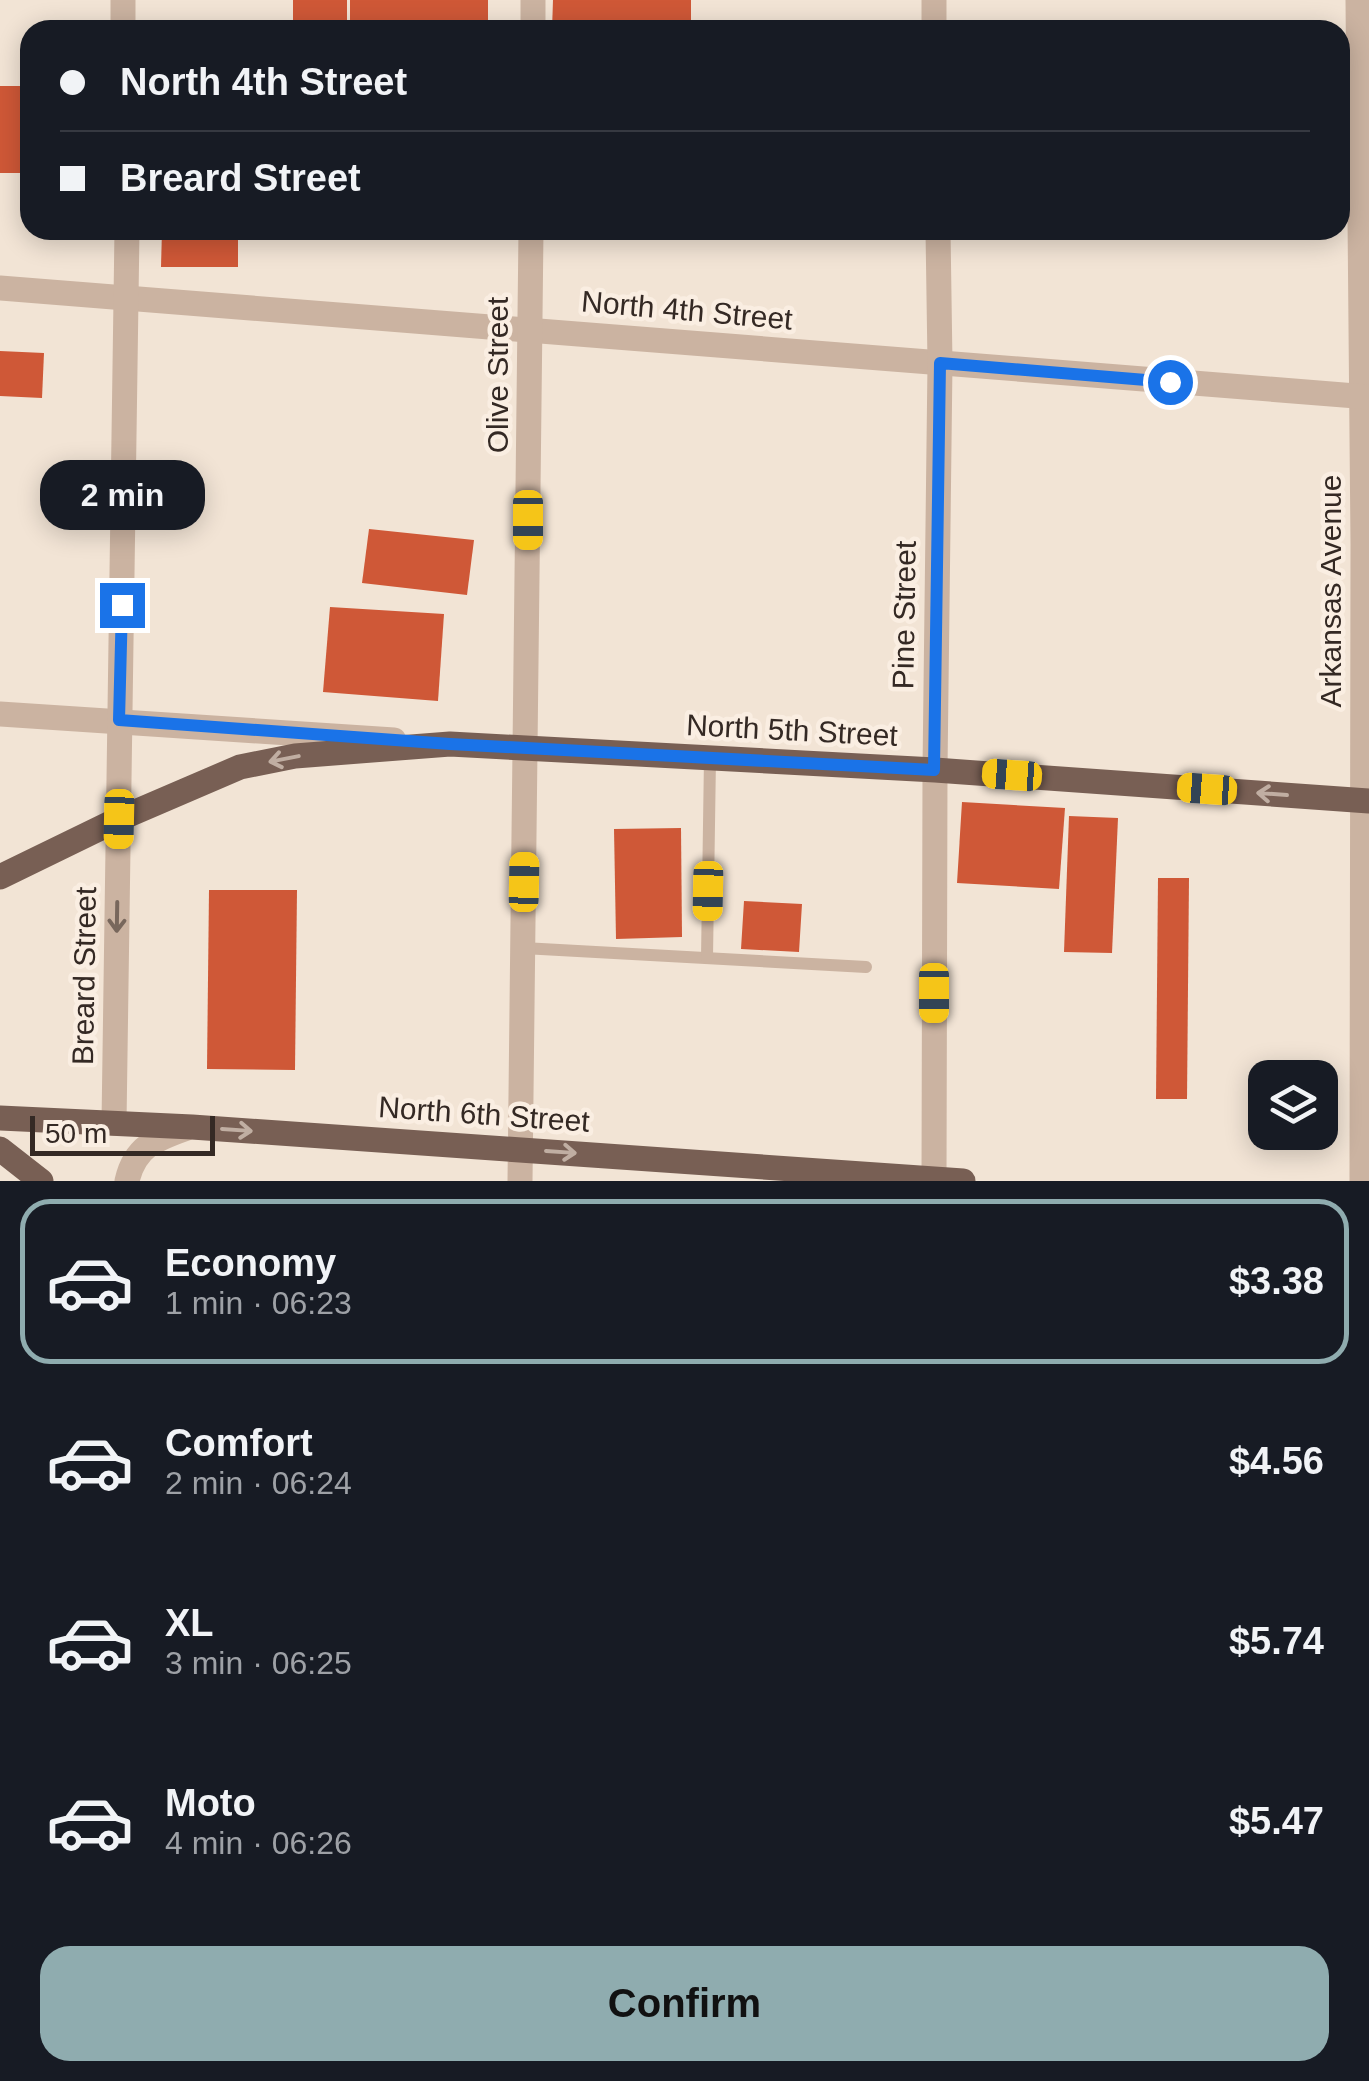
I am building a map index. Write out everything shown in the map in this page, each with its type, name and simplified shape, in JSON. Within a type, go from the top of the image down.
[{"type":"main road","name":"North 5th Street","points":[[0,877],[119,819],[240,768],[295,756],[450,744],[934,770],[1366,801]]},
{"type":"main road","name":"North 6th Street","points":[[0,1118],[192,1127],[964,1181]]},
{"type":"main road","points":[[0,1149],[40,1181]]},
{"type":"street","name":"Arkansas Avenue","points":[[1358,0],[1366,397],[1362,1181]]},
{"type":"street","name":"Breard Street","points":[[114,1123],[127,240]]},
{"type":"street","name":"Olive Street","points":[[520,1181],[531,240]]},
{"type":"street","name":"Pine Street","points":[[934,1180],[938,240]]},
{"type":"street","name":"North 4th Street","points":[[0,288],[1366,397]]},
{"type":"street","name":"North 5th Street","points":[[0,714],[450,744]]},
{"type":"street","points":[[128,1181],[131,1165],[149,1141],[192,1127]]},
{"type":"lane","points":[[707,958],[710,758]]},
{"type":"lane","points":[[523,948],[866,967]]},
{"type":"building","points":[[293,0],[347,0],[347,20],[293,20]]},
{"type":"building","points":[[350,0],[488,0],[488,20],[350,20]]},
{"type":"building","points":[[553,0],[691,0],[691,20],[552,20]]},
{"type":"building","points":[[0,86],[20,86],[20,173],[0,173]]},
{"type":"building","points":[[162,240],[238,240],[238,267],[161,267]]},
{"type":"building","points":[[0,351],[44,353],[42,398],[0,396]]},
{"type":"building","points":[[369,529],[474,540],[467,595],[362,583]]},
{"type":"building","points":[[330,607],[444,614],[438,701],[323,692]]},
{"type":"building","points":[[962,802],[1065,808],[1059,889],[957,883]]},
{"type":"building","points":[[1069,816],[1118,818],[1112,953],[1064,952]]},
{"type":"building","points":[[681,828],[682,937],[616,939],[614,829]]},
{"type":"building","points":[[1158,878],[1189,878],[1187,1099],[1156,1099]]},
{"type":"building","points":[[209,890],[297,890],[295,1070],[207,1069]]},
{"type":"building","points":[[744,901],[802,904],[799,952],[741,949]]},
{"type":"route","points":[[122,605],[119,720],[450,744],[934,770],[940,363],[1170,382]]}]
